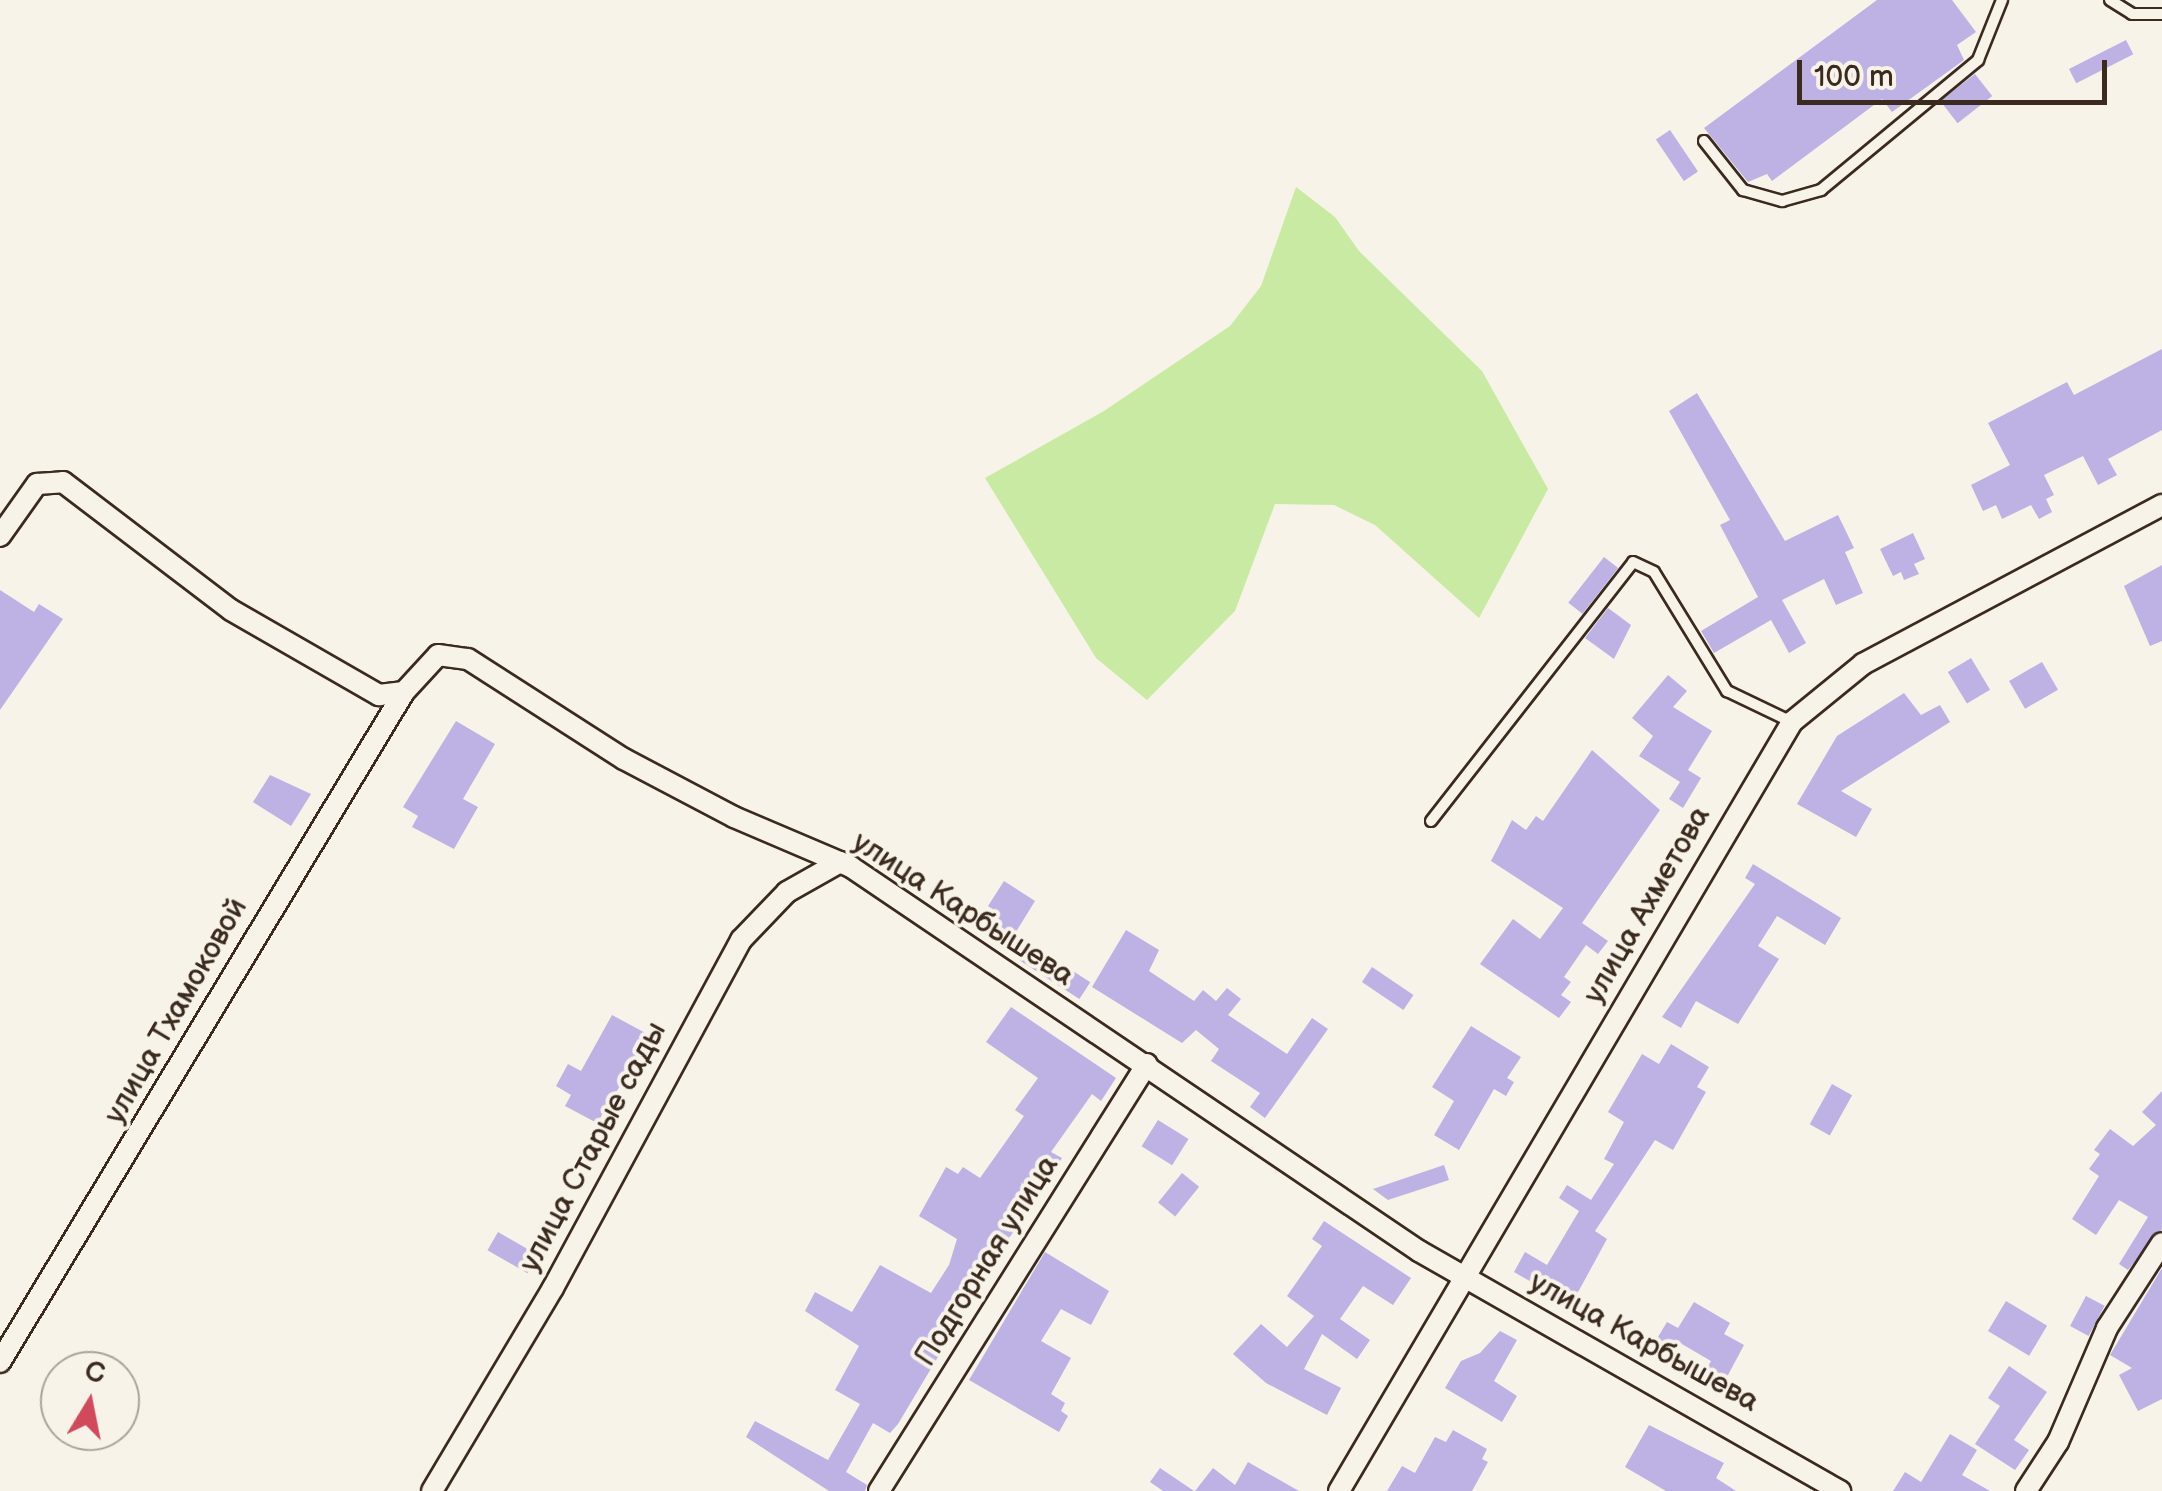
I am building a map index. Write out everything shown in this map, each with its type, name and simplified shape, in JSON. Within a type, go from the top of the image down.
[{"type":"street","points":[[0,536],[37,484],[52,480],[82,492],[231,610],[373,692],[404,692]]},
{"type":"street","name":"улица Ахметова","points":[[1339,1491],[1792,722],[1832,685],[1892,648],[2162,505]]},
{"type":"street","name":"улица Карбышева","points":[[404,692],[431,659],[458,656],[642,769],[840,862],[1464,1278],[1840,1491]]},
{"type":"street","name":"улица Тхамоковой","points":[[0,1362],[404,692]]},
{"type":"street","name":"улица Старые сады","points":[[432,1491],[552,1288],[741,940],[787,892],[840,862]]},
{"type":"street","name":"Подгорная улица","points":[[880,1491],[1147,1064]]},
{"type":"street","points":[[2026,1491],[2058,1442],[2107,1328],[2162,1243]]},
{"type":"lane","points":[[1704,141],[1744,190],[1782,202],[1821,190],[1978,60],[2002,0]]},
{"type":"lane","points":[[2110,0],[2132,14],[2162,14]]},
{"type":"lane","points":[[1431,821],[1633,562],[1654,572],[1727,691],[1792,722]]},
{"type":"green space","points":[[1296,187],[1335,217],[1359,251],[1482,371],[1548,489],[1479,618],[1375,525],[1334,505],[1275,504],[1235,611],[1147,700],[1096,658],[985,478],[1104,411],[1230,326],[1261,286]]},
{"type":"building","points":[[1877,0],[1952,0],[1976,32],[1957,45],[1964,60],[1892,112],[1882,99],[1772,181],[1767,174],[1748,182],[1704,128]]},
{"type":"building","points":[[2126,40],[2133,54],[2076,83],[2069,69]]},
{"type":"building","points":[[1975,74],[1992,96],[1958,123],[1940,101]]},
{"type":"building","points":[[1670,130],[1698,171],[1684,181],[1656,140]]},
{"type":"building","points":[[2162,349],[2162,430],[2108,459],[2117,475],[2098,485],[2083,456],[2044,475],[2054,495],[2046,499],[2052,512],[2039,519],[2031,505],[2002,519],[1996,505],[1983,511],[1971,485],[2010,465],[1988,423],[2067,382],[2074,395]]},
{"type":"building","points":[[1697,393],[1785,541],[1838,515],[1854,548],[1845,552],[1863,593],[1836,605],[1824,579],[1782,600],[1806,643],[1789,653],[1771,620],[1714,653],[1701,631],[1758,597],[1720,525],[1730,520],[1669,411]]},
{"type":"building","points":[[1913,533],[1925,559],[1914,564],[1919,574],[1904,580],[1901,572],[1893,576],[1880,549]]},
{"type":"building","points":[[1604,557],[1618,568],[1582,614],[1568,603]]},
{"type":"building","points":[[2162,565],[2162,641],[2150,646],[2124,586]]},
{"type":"building","points":[[0,590],[34,612],[39,604],[63,619],[0,710]]},
{"type":"building","points":[[1608,608],[1631,625],[1614,659],[1585,638]]},
{"type":"building","points":[[1971,658],[1990,690],[1967,704],[1948,672]]},
{"type":"building","points":[[2042,662],[2058,690],[2025,709],[2009,681]]},
{"type":"building","points":[[1668,675],[1687,691],[1673,707],[1712,731],[1683,778],[1688,770],[1701,778],[1683,808],[1669,799],[1680,782],[1639,756],[1653,736],[1632,718]]},
{"type":"building","points":[[1904,693],[1921,715],[1940,705],[1950,722],[1841,791],[1872,809],[1856,837],[1797,804],[1837,736]]},
{"type":"building","points":[[456,721],[495,744],[463,799],[478,807],[454,849],[412,827],[418,816],[403,807]]},
{"type":"building","points":[[1592,750],[1660,810],[1582,923],[1608,941],[1598,954],[1586,945],[1564,977],[1571,982],[1561,995],[1571,1002],[1559,1018],[1480,964],[1513,919],[1540,939],[1563,908],[1491,861],[1512,820],[1526,830],[1536,816],[1543,821]]},
{"type":"building","points":[[270,775],[311,794],[291,826],[253,802]]},
{"type":"building","points":[[1753,864],[1841,918],[1825,945],[1777,916],[1758,946],[1779,959],[1738,1024],[1696,1001],[1681,1028],[1662,1017],[1755,884],[1745,878]]},
{"type":"building","points":[[1004,881],[1035,901],[1014,935],[992,922],[998,913],[988,906]]},
{"type":"building","points":[[1126,930],[1159,950],[1149,971],[1194,1001],[1203,990],[1216,1001],[1227,988],[1241,999],[1228,1015],[1287,1054],[1312,1018],[1328,1029],[1265,1118],[1250,1107],[1260,1093],[1211,1061],[1219,1049],[1196,1030],[1182,1043],[1092,987]]},
{"type":"building","points":[[1019,936],[1090,982],[1079,999],[1008,953]]},
{"type":"building","points":[[1372,967],[1413,995],[1403,1010],[1362,982]]},
{"type":"building","points":[[1011,1007],[1116,1078],[1101,1101],[1092,1094],[1051,1152],[1062,1158],[1051,1176],[1039,1168],[1015,1201],[1023,1218],[993,1261],[983,1255],[960,1291],[968,1296],[946,1332],[951,1335],[898,1424],[890,1433],[873,1423],[846,1472],[867,1485],[865,1491],[829,1491],[746,1437],[755,1421],[828,1460],[860,1404],[835,1390],[859,1346],[805,1311],[815,1292],[852,1312],[880,1265],[931,1293],[949,1265],[957,1239],[919,1216],[946,1167],[958,1174],[963,1167],[980,1178],[1024,1116],[1015,1110],[1038,1078],[986,1042]]},
{"type":"building","points":[[612,1015],[651,1036],[597,1123],[565,1106],[571,1095],[556,1086],[568,1064],[581,1071]]},
{"type":"building","points":[[1471,1026],[1521,1057],[1507,1078],[1514,1082],[1506,1096],[1494,1089],[1459,1150],[1434,1135],[1454,1101],[1432,1087]]},
{"type":"building","points":[[1671,1044],[1709,1067],[1697,1087],[1706,1092],[1673,1150],[1655,1140],[1595,1231],[1607,1239],[1571,1305],[1514,1272],[1525,1252],[1547,1265],[1579,1211],[1559,1198],[1567,1185],[1591,1200],[1614,1164],[1604,1159],[1624,1122],[1608,1112],[1642,1054],[1659,1064]]},
{"type":"building","points":[[1832,1084],[1852,1095],[1830,1135],[1810,1124]]},
{"type":"building","points":[[2162,1091],[2162,1229],[2128,1270],[2119,1264],[2148,1217],[2119,1200],[2096,1235],[2072,1219],[2099,1176],[2089,1169],[2100,1154],[2094,1150],[2110,1129],[2133,1146],[2156,1125],[2142,1112]]},
{"type":"building","points":[[1158,1120],[1189,1139],[1172,1165],[1142,1146]]},
{"type":"building","points":[[1444,1165],[1449,1180],[1388,1200],[1373,1189]]},
{"type":"building","points":[[1182,1173],[1199,1187],[1175,1216],[1158,1203]]},
{"type":"building","points":[[1324,1221],[1411,1278],[1393,1305],[1363,1286],[1340,1319],[1370,1340],[1357,1359],[1322,1334],[1304,1369],[1341,1388],[1327,1415],[1266,1383],[1233,1354],[1261,1324],[1287,1347],[1314,1316],[1287,1296],[1322,1246],[1312,1239]]},
{"type":"building","points":[[498,1232],[538,1255],[527,1273],[488,1250]]},
{"type":"building","points":[[1045,1252],[1109,1291],[1091,1325],[1061,1309],[1041,1341],[1071,1358],[1051,1394],[1065,1403],[1061,1411],[1068,1416],[1059,1432],[969,1380]]},
{"type":"building","points":[[2162,1268],[2162,1399],[2138,1411],[2119,1375],[2132,1368],[2110,1355]]},
{"type":"building","points":[[2086,1296],[2105,1306],[2089,1336],[2070,1326]]},
{"type":"building","points":[[2006,1301],[2047,1326],[2029,1356],[1988,1331]]},
{"type":"building","points":[[1694,1302],[1730,1323],[1724,1334],[1744,1345],[1720,1390],[1701,1380],[1711,1361],[1675,1340],[1663,1360],[1649,1352],[1667,1322],[1678,1328]]},
{"type":"building","points":[[1500,1331],[1517,1340],[1494,1381],[1517,1396],[1502,1422],[1445,1388],[1461,1361],[1480,1353]]},
{"type":"building","points":[[2009,1366],[2047,1392],[2014,1440],[2029,1450],[2015,1470],[1975,1444],[2000,1406],[1988,1398]]},
{"type":"building","points":[[1649,1425],[1724,1463],[1716,1478],[1736,1491],[1666,1491],[1625,1467]]},
{"type":"building","points":[[1453,1430],[1487,1449],[1482,1459],[1488,1462],[1472,1491],[1387,1491],[1402,1466],[1415,1473],[1435,1437],[1446,1442]]},
{"type":"building","points":[[1950,1434],[1977,1450],[1962,1475],[1990,1491],[1893,1491],[1905,1472],[1921,1482]]},
{"type":"building","points":[[1248,1462],[1299,1491],[1195,1491],[1213,1468],[1235,1485]]},
{"type":"building","points":[[1160,1468],[1194,1491],[1163,1491],[1150,1482]]}]
